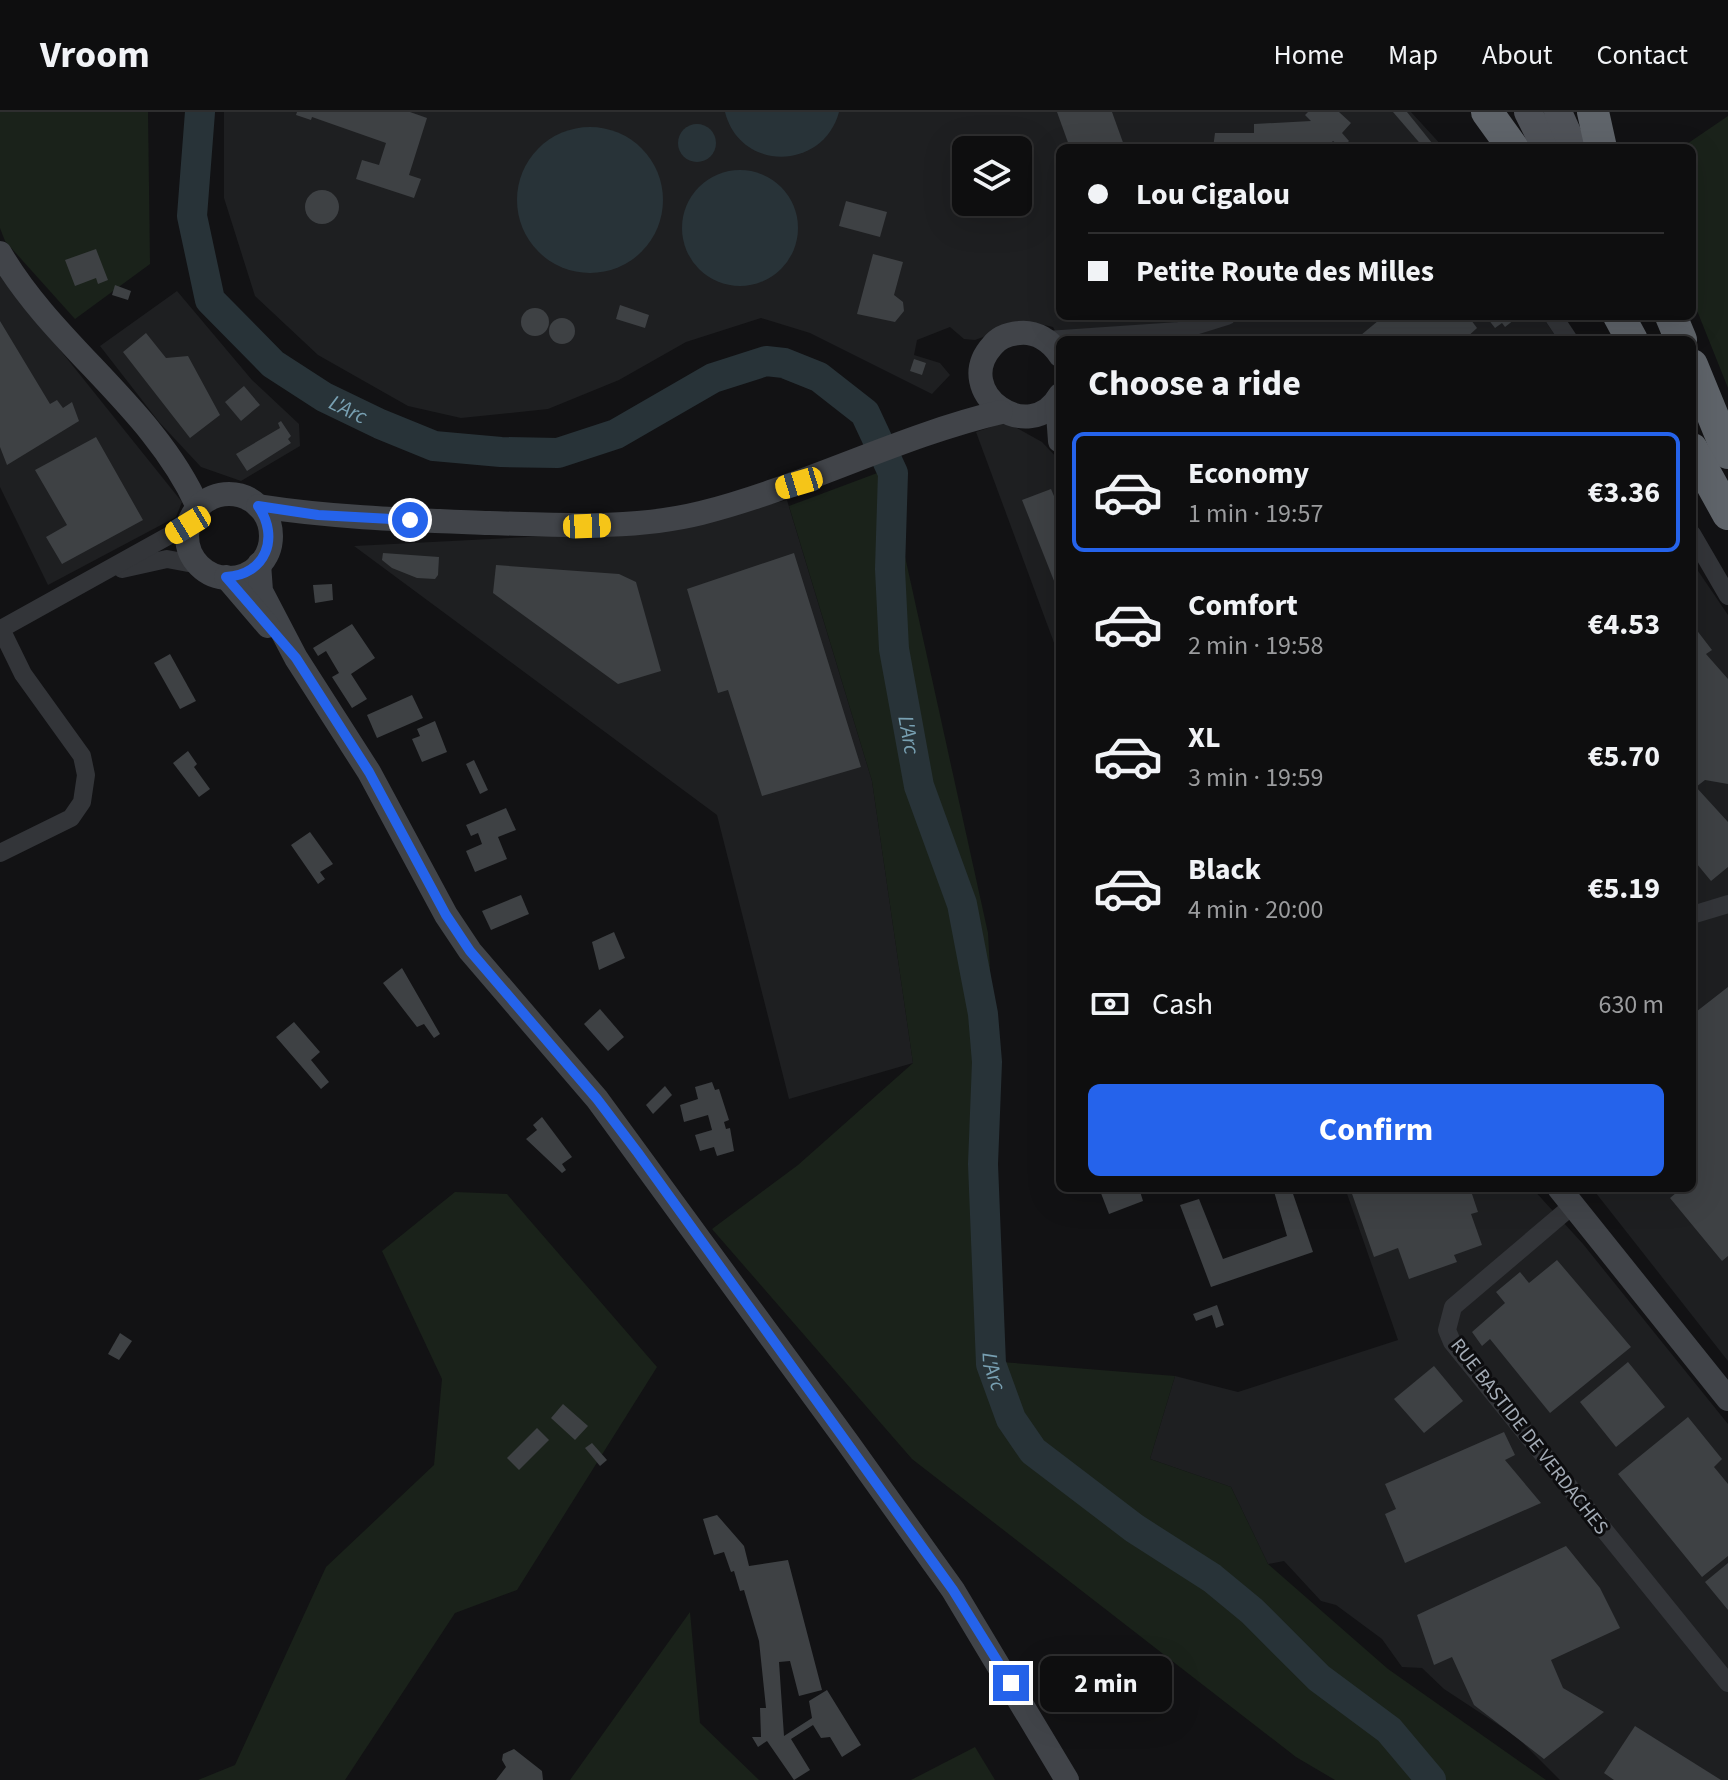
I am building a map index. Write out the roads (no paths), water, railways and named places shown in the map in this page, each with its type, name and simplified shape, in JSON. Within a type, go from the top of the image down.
[{"type":"highway","points":[[1487,112],[1510,144]]},
{"type":"highway","points":[[1593,112],[1600,144]]},
{"type":"highway","points":[[1696,375],[1728,453]]},
{"type":"highway","points":[[1696,456],[1728,514]]},
{"type":"main road","points":[[1528,112],[1544,144]]},
{"type":"main road","points":[[1558,112],[1572,144]]},
{"type":"main road","points":[[0,253],[28,292],[174,461],[223,494],[248,498],[258,506],[270,528],[270,541],[259,564],[244,575],[226,577],[212,574],[199,565],[191,553],[193,516],[174,461]]},
{"type":"main road","points":[[946,426],[971,402],[981,383],[983,359],[996,342],[1021,332],[1053,348]]},
{"type":"main road","points":[[981,383],[985,395],[1001,412]]},
{"type":"main road","points":[[1696,392],[1728,453]]},
{"type":"main road","points":[[1032,416],[1056,398]]},
{"type":"main road","points":[[258,506],[318,515],[629,524],[701,513],[823,473],[946,426],[1001,412],[1032,416],[1056,439]]},
{"type":"main road","points":[[1696,440],[1728,501]]},
{"type":"main road","points":[[193,516],[223,494]]},
{"type":"main road","points":[[270,541],[318,515]]},
{"type":"main road","points":[[259,564],[261,591],[296,658],[369,772],[446,915],[470,951],[597,1099],[848,1443],[953,1590],[1067,1780]]},
{"type":"main road","points":[[226,577],[296,658]]},
{"type":"main road","points":[[1566,1197],[1728,1399]]},
{"type":"street","points":[[1123,336],[1179,331],[1214,320]]},
{"type":"street","points":[[0,853],[71,818],[82,802],[86,775],[82,756],[23,674],[1,629],[100,575],[193,516]]},
{"type":"street","points":[[1696,541],[1728,596]]},
{"type":"street","points":[[100,575],[167,559],[199,565]]},
{"type":"street","points":[[1696,914],[1728,904]]},
{"type":"street","name":"RUE BASTIDE DE VERDACHES","points":[[1566,1197],[1453,1307],[1447,1330],[1452,1342],[1728,1683]]},
{"type":"waterway","name":"L'Arc","points":[[200,112],[192,216],[210,300],[273,364],[324,397],[380,424],[434,446],[558,453],[616,434],[713,378],[766,361],[784,363],[819,377],[865,413],[893,473],[890,569],[894,649],[919,786],[962,904],[983,1014],[987,1062],[983,1164],[991,1364],[1011,1419],[1033,1451],[1134,1528],[1212,1578],[1252,1611],[1319,1678],[1389,1730],[1431,1780]]}]
